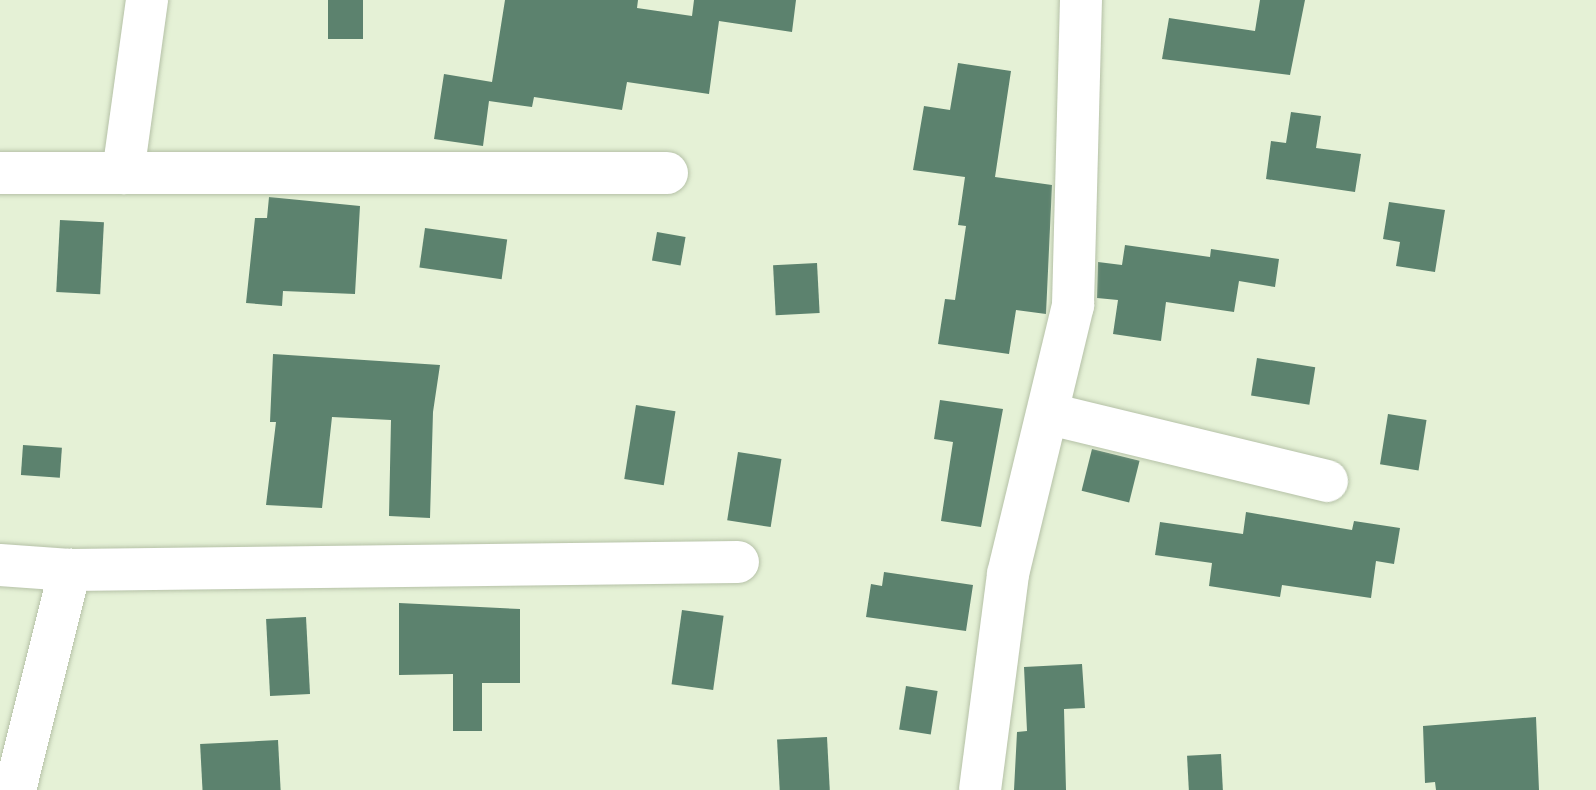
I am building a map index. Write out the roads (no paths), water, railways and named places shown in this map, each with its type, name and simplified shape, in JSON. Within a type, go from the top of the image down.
[{"type":"street","points":[[123,173],[147,0]]},
{"type":"street","points":[[980,790],[1008,574],[1050,414],[1073,305],[1081,0]]},
{"type":"street","points":[[0,173],[667,173]]},
{"type":"street","points":[[1050,414],[1327,481]]},
{"type":"street","points":[[0,565],[70,570],[738,562]]},
{"type":"street","points":[[15,790],[70,570]]}]
